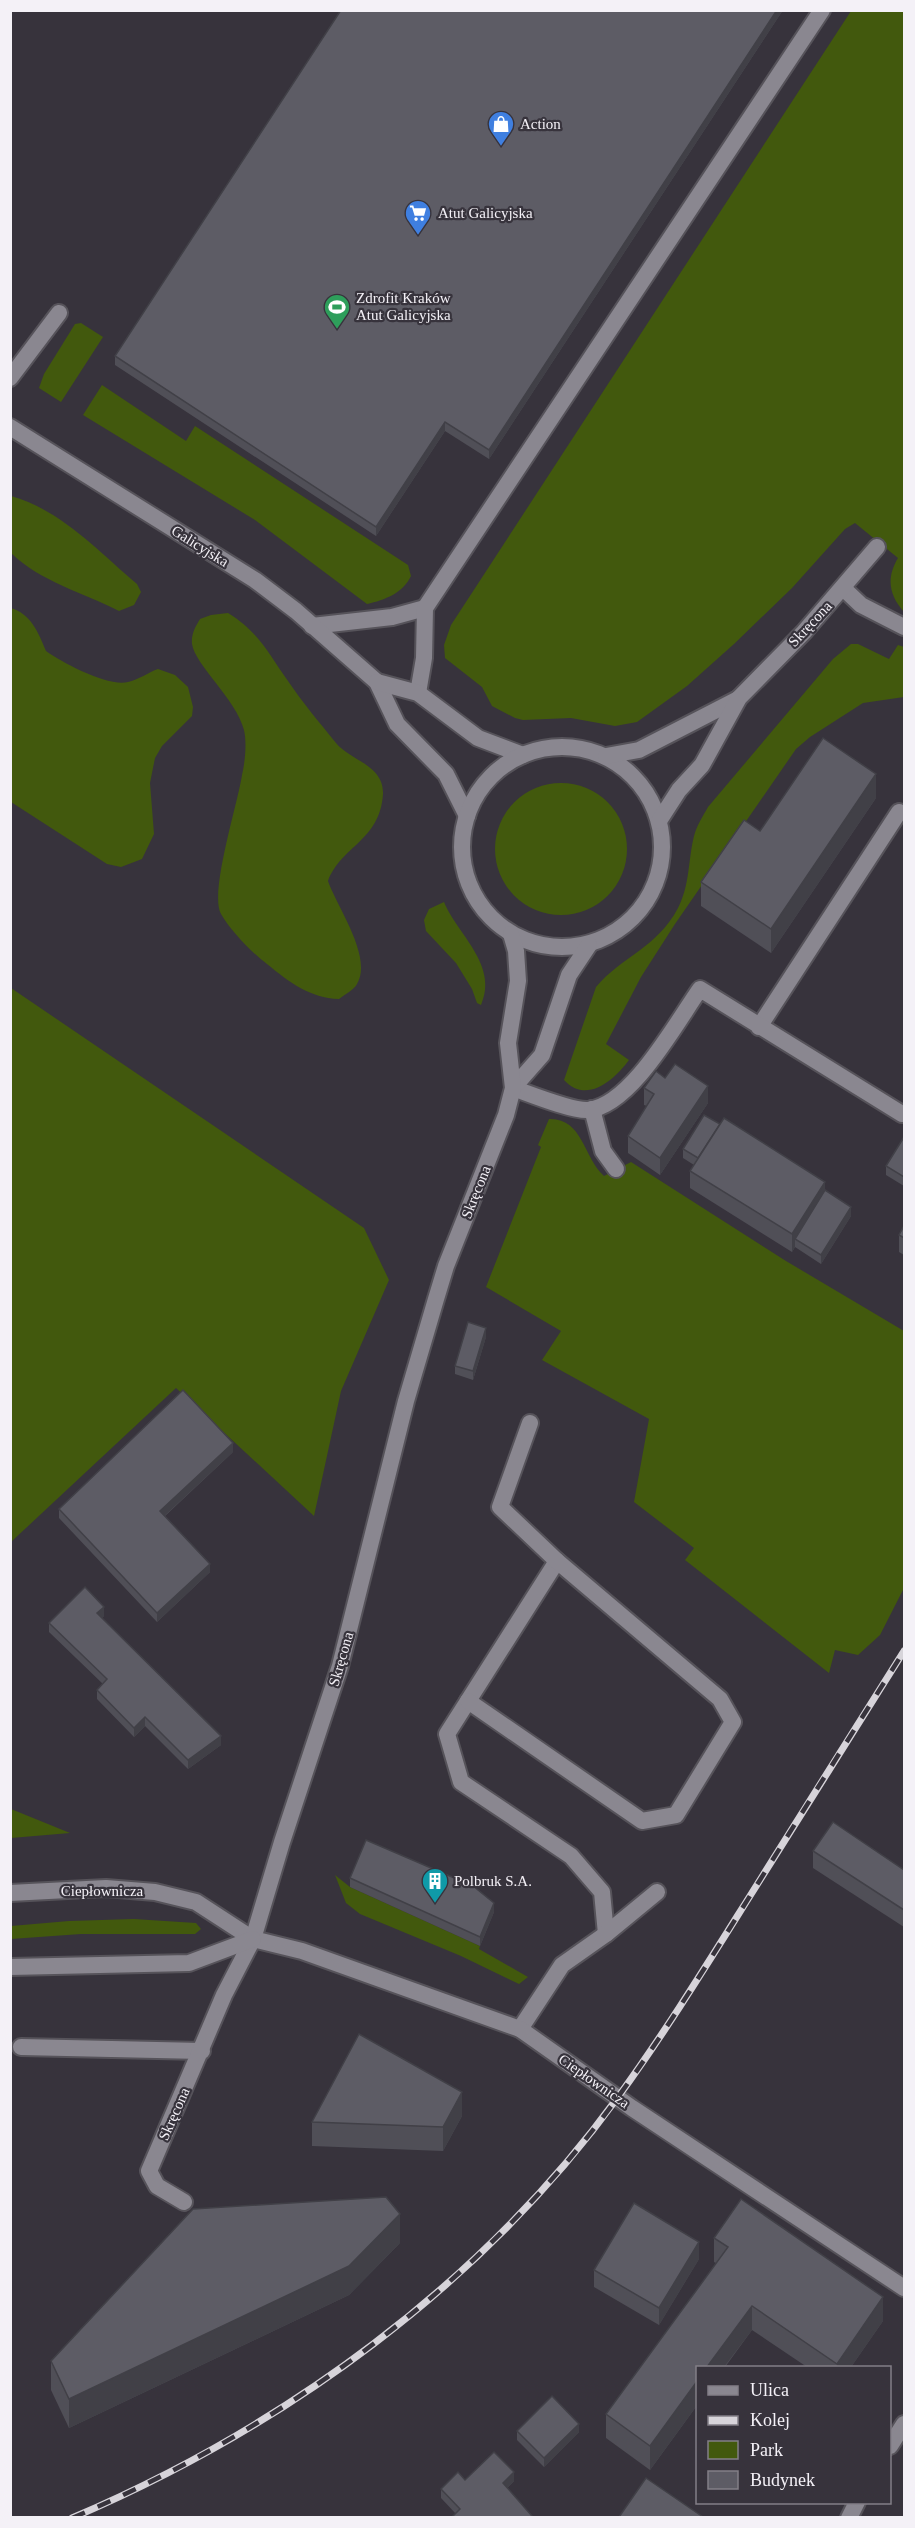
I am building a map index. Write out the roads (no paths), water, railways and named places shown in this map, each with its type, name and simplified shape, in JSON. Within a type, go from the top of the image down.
[{"type":"street","points":[[418,693],[424,658],[425,608],[822,10]]},
{"type":"street","points":[[10,378],[59,313]]},
{"type":"street","name":"Galicyjska","points":[[10,427],[255,580],[312,626],[377,682],[397,724],[446,774],[467,816]]},
{"type":"street","name":"Skręcona","points":[[659,821],[679,790],[702,765],[739,698],[804,632],[877,548]]},
{"type":"street","points":[[843,588],[861,604],[904,627]]},
{"type":"street","points":[[312,626],[393,617],[425,608]]},
{"type":"street","name":"Galicyjska","points":[[377,682],[418,693],[478,738],[523,755]]},
{"type":"street","name":"Skręcona","points":[[606,756],[639,750],[739,698]]},
{"type":"street","points":[[550,747],[579,748],[606,756],[630,772],[648,795],[659,821],[663,847],[659,873],[650,898],[633,918],[613,935],[589,945],[562,948],[536,945],[511,934],[486,911],[468,882],[462,849],[467,816],[480,791],[492,777],[523,755],[550,747]]},
{"type":"street","points":[[759,1027],[899,812]]},
{"type":"street","name":"Skręcona","points":[[184,2202],[157,2186],[149,2170],[224,1995],[253,1939],[282,1842],[340,1666],[406,1401],[446,1266],[506,1115],[513,1088],[508,1043],[518,974],[511,934]]},
{"type":"street","name":"Skręcona","points":[[513,1088],[542,1055],[569,975],[589,945]]},
{"type":"street","points":[[513,1088],[585,1110],[618,1098],[634,1083],[700,989],[902,1114]]},
{"type":"street","points":[[592,1109],[603,1152],[616,1169]]},
{"type":"street","points":[[468,1701],[642,1821],[676,1815],[733,1722],[720,1699],[557,1561],[500,1508],[530,1423]]},
{"type":"street","points":[[557,1561],[447,1734],[461,1782],[571,1856],[602,1892],[606,1934]]},
{"type":"street","name":"Ciepłownicza","points":[[10,1893],[106,1888],[155,1892],[196,1902],[253,1939],[302,1951],[520,2029],[632,2108],[904,2288]]},
{"type":"street","points":[[520,2029],[562,1965],[606,1934],[657,1893]]},
{"type":"street","points":[[10,1967],[189,1963],[253,1939]]},
{"type":"street","points":[[21,2047],[202,2050]]},
{"type":"street","points":[[891,2444],[904,2424]]},
{"type":"railway","points":[[72,2518],[151,2481],[228,2440],[302,2394],[374,2344],[441,2289],[505,2229],[564,2165],[637,2071],[904,1651]]},
{"type":"place","name":"Action","points":[[501,147]]},
{"type":"place","name":"Atut Galicyjska","points":[[418,236]]},
{"type":"place","name":"Zdrofit Kraków Atut Galicyjska","points":[[337,330]]},
{"type":"place","name":"Polbruk S.A.","points":[[435,1904]]}]
